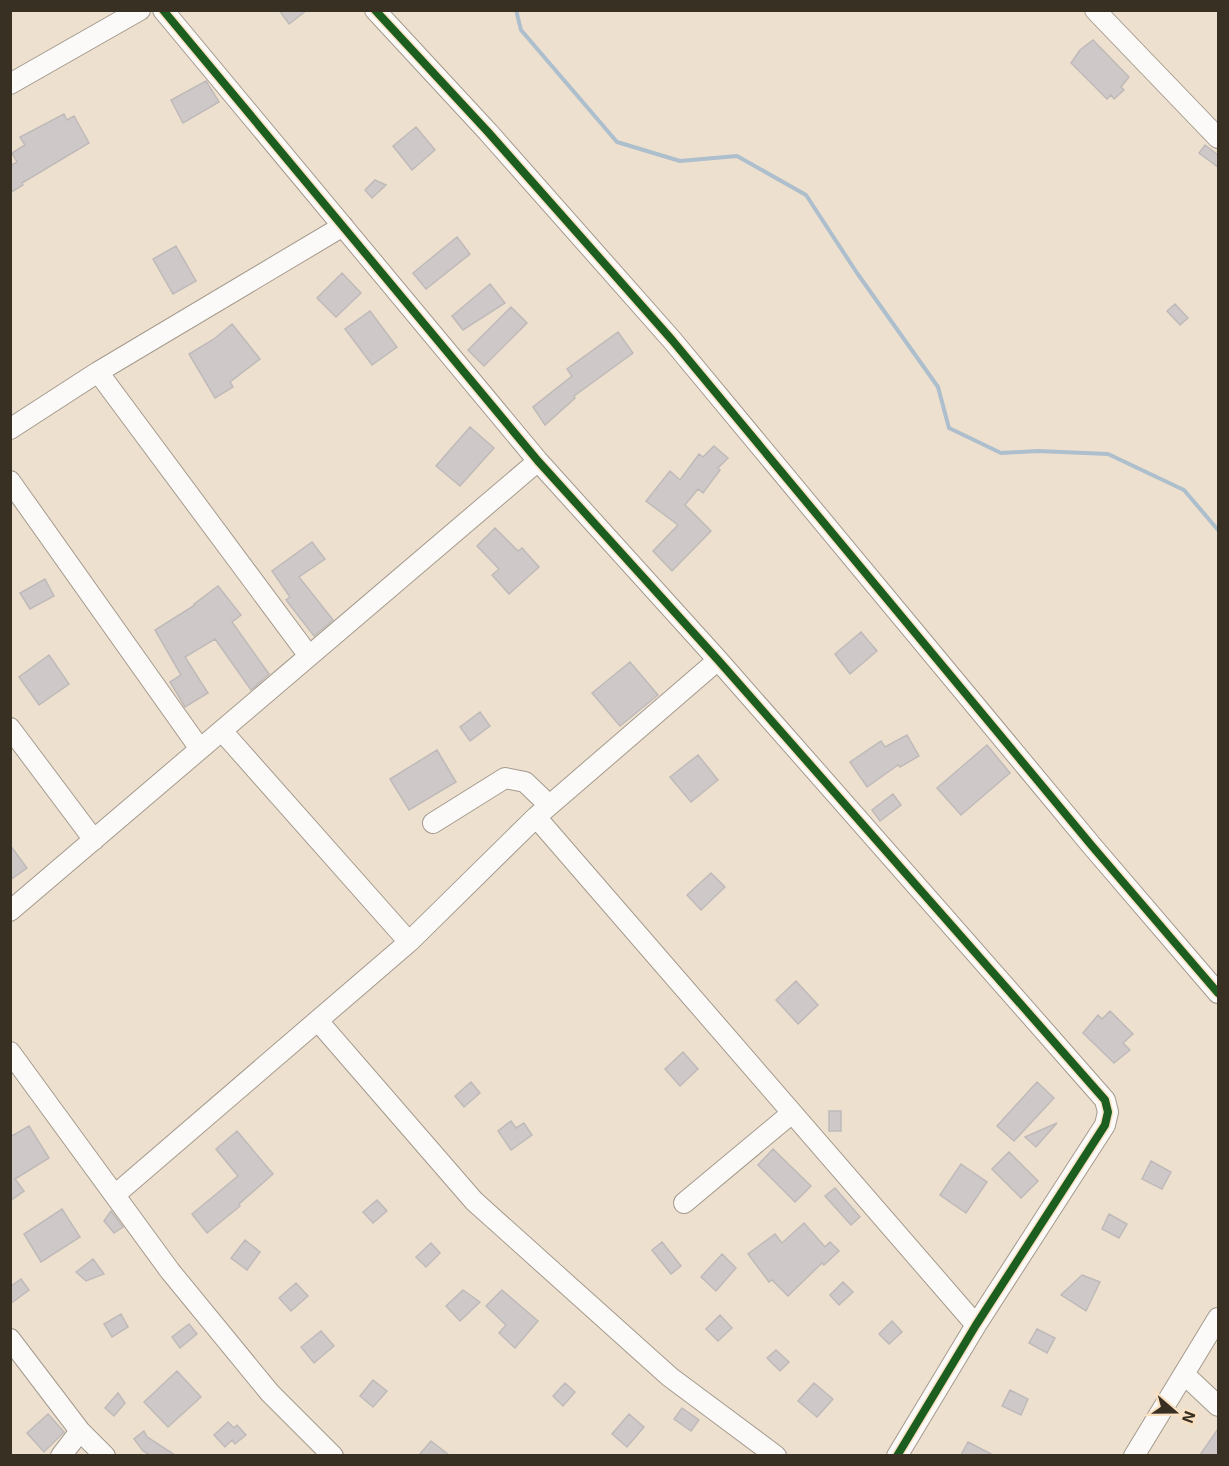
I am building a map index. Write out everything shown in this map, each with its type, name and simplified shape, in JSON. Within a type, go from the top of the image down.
[{"type":"street","points":[[10,84],[140,10]]},
{"type":"street","points":[[163,10],[538,461],[717,660],[1105,1100],[1108,1112],[1105,1125],[976,1325],[897,1455]]},
{"type":"street","points":[[375,10],[488,132],[672,340],[1092,846],[1218,993]]},
{"type":"street","points":[[1095,10],[1218,138]]},
{"type":"street","points":[[10,429],[98,372],[342,226]]},
{"type":"street","points":[[98,372],[309,656]]},
{"type":"street","points":[[10,911],[538,461]]},
{"type":"street","points":[[10,481],[200,749]]},
{"type":"street","points":[[116,1194],[410,942],[542,811],[717,660]]},
{"type":"street","points":[[10,728],[94,840]]},
{"type":"street","points":[[222,731],[410,942]]},
{"type":"street","points":[[433,822],[506,778],[532,786],[542,811],[792,1113],[976,1325]]},
{"type":"street","points":[[318,1021],[474,1201],[670,1377],[776,1455]]},
{"type":"street","points":[[10,1052],[116,1194],[170,1272],[270,1393],[333,1455]]},
{"type":"street","points":[[684,1203],[792,1113]]},
{"type":"street","points":[[1134,1455],[1218,1318]]},
{"type":"street","points":[[10,1339],[80,1431],[105,1455]]},
{"type":"street","points":[[1185,1375],[1218,1406]]},
{"type":"street","points":[[61,1455],[80,1431]]},
{"type":"building","points":[[279,10],[307,10],[289,24]]},
{"type":"building","points":[[1093,40],[1129,77],[1121,87],[1124,90],[1114,99],[1111,95],[1107,99],[1071,63],[1080,50]]},
{"type":"building","points":[[206,81],[219,102],[183,123],[171,100]]},
{"type":"building","points":[[64,114],[67,120],[74,116],[89,143],[22,183],[23,185],[10,193],[10,162],[12,165],[17,162],[12,153],[25,145],[20,137]]},
{"type":"building","points":[[416,127],[435,150],[412,170],[393,146]]},
{"type":"building","points":[[1205,145],[1218,155],[1218,167],[1199,153]]},
{"type":"building","points":[[375,180],[386,185],[372,198],[365,190]]},
{"type":"building","points":[[457,237],[470,254],[426,289],[413,273]]},
{"type":"building","points":[[176,246],[196,281],[173,294],[153,259]]},
{"type":"building","points":[[342,273],[361,293],[336,317],[317,298]]},
{"type":"building","points":[[490,284],[505,303],[463,330],[452,316]]},
{"type":"building","points":[[1175,304],[1188,318],[1180,325],[1167,311]]},
{"type":"building","points":[[511,307],[527,323],[484,366],[468,350]]},
{"type":"building","points":[[370,311],[397,347],[372,365],[345,329]]},
{"type":"building","points":[[232,324],[260,359],[230,382],[233,387],[215,398],[189,354],[214,339]]},
{"type":"building","points":[[618,332],[633,353],[574,396],[575,398],[545,425],[533,407],[572,376],[567,369]]},
{"type":"building","points":[[470,427],[494,448],[460,486],[436,466]]},
{"type":"building","points":[[714,446],[728,458],[718,468],[720,470],[703,493],[698,489],[685,505],[711,531],[672,571],[653,551],[678,525],[646,501],[670,471],[680,480],[699,454],[703,457]]},
{"type":"building","points":[[495,528],[518,551],[522,548],[539,567],[509,594],[492,575],[499,569],[477,546]]},
{"type":"building","points":[[312,542],[325,559],[299,577],[333,620],[314,636],[286,600],[290,597],[272,571]]},
{"type":"building","points":[[45,579],[54,596],[30,609],[20,593]]},
{"type":"building","points":[[218,586],[241,615],[232,622],[269,674],[251,690],[215,639],[185,657],[208,693],[185,707],[170,682],[181,675],[155,630],[195,605]]},
{"type":"building","points":[[861,632],[877,651],[850,674],[835,654]]},
{"type":"building","points":[[49,655],[69,684],[39,705],[19,677]]},
{"type":"building","points":[[630,662],[658,695],[620,726],[592,693]]},
{"type":"building","points":[[480,712],[490,726],[470,741],[460,727]]},
{"type":"building","points":[[907,735],[919,756],[900,767],[898,765],[867,787],[850,762],[881,741],[885,747]]},
{"type":"building","points":[[987,745],[1010,773],[961,815],[937,788]]},
{"type":"building","points":[[437,750],[456,782],[409,810],[390,779]]},
{"type":"building","points":[[698,755],[718,780],[691,802],[670,777]]},
{"type":"building","points":[[893,794],[901,805],[880,821],[872,810]]},
{"type":"building","points":[[10,845],[27,868],[10,880]]},
{"type":"building","points":[[711,873],[725,887],[701,910],[687,895]]},
{"type":"building","points":[[796,981],[818,1005],[798,1024],[776,1000]]},
{"type":"building","points":[[1110,1011],[1133,1034],[1123,1043],[1130,1050],[1114,1063],[1083,1033],[1098,1015],[1102,1019]]},
{"type":"building","points":[[683,1052],[698,1069],[680,1086],[665,1069]]},
{"type":"building","points":[[471,1082],[480,1093],[464,1107],[455,1096]]},
{"type":"building","points":[[1037,1082],[1054,1098],[1014,1141],[997,1126]]},
{"type":"building","points":[[829,1111],[841,1111],[841,1131],[829,1131]]},
{"type":"building","points":[[511,1121],[516,1128],[524,1123],[532,1135],[511,1150],[498,1131]]},
{"type":"building","points":[[1057,1123],[1036,1147],[1025,1137]]},
{"type":"building","points":[[29,1126],[49,1158],[15,1179],[24,1191],[10,1201],[10,1137]]},
{"type":"building","points":[[237,1131],[273,1174],[239,1204],[240,1206],[207,1233],[192,1214],[238,1176],[216,1149]]},
{"type":"building","points":[[773,1149],[811,1186],[795,1202],[758,1165]]},
{"type":"building","points":[[1009,1152],[1038,1181],[1021,1198],[992,1169]]},
{"type":"building","points":[[1151,1161],[1171,1172],[1162,1189],[1142,1179]]},
{"type":"building","points":[[961,1164],[987,1182],[966,1213],[940,1195]]},
{"type":"building","points":[[835,1188],[860,1217],[851,1225],[825,1196]]},
{"type":"building","points":[[377,1200],[387,1211],[373,1223],[363,1212]]},
{"type":"building","points":[[62,1209],[80,1237],[41,1262],[24,1234]]},
{"type":"building","points":[[111,1211],[123,1227],[114,1233],[104,1221]]},
{"type":"building","points":[[1109,1214],[1127,1224],[1119,1238],[1102,1229]]},
{"type":"building","points":[[804,1223],[825,1247],[830,1242],[839,1251],[824,1265],[822,1263],[788,1296],[772,1280],[769,1282],[748,1254],[775,1234],[782,1243]]},
{"type":"building","points":[[245,1240],[260,1252],[247,1270],[231,1258]]},
{"type":"building","points":[[662,1242],[681,1266],[671,1274],[652,1250]]},
{"type":"building","points":[[431,1243],[440,1253],[426,1267],[416,1257]]},
{"type":"building","points":[[722,1254],[736,1268],[716,1291],[701,1277]]},
{"type":"building","points":[[93,1259],[104,1274],[86,1281],[76,1272]]},
{"type":"building","points":[[1082,1275],[1100,1282],[1086,1311],[1061,1295]]},
{"type":"building","points":[[21,1279],[29,1290],[10,1304],[10,1287]]},
{"type":"building","points":[[843,1282],[853,1292],[839,1305],[830,1295]]},
{"type":"building","points":[[296,1283],[308,1296],[291,1311],[279,1298]]},
{"type":"building","points":[[463,1290],[480,1302],[460,1321],[446,1306]]},
{"type":"building","points":[[502,1290],[538,1321],[515,1348],[499,1333],[506,1325],[486,1306]]},
{"type":"building","points":[[121,1314],[128,1327],[112,1337],[104,1324]]},
{"type":"building","points":[[720,1315],[732,1328],[718,1341],[706,1329]]},
{"type":"building","points":[[892,1321],[902,1332],[889,1344],[879,1334]]},
{"type":"building","points":[[189,1324],[197,1334],[180,1348],[172,1337]]},
{"type":"building","points":[[1037,1329],[1055,1338],[1047,1353],[1029,1343]]},
{"type":"building","points":[[321,1331],[334,1346],[314,1363],[301,1347]]},
{"type":"building","points":[[776,1350],[789,1362],[780,1371],[767,1358]]},
{"type":"building","points":[[177,1371],[201,1397],[168,1427],[144,1402]]},
{"type":"building","points":[[373,1380],[387,1391],[373,1407],[360,1396]]},
{"type":"building","points":[[565,1383],[575,1392],[563,1406],[553,1396]]},
{"type":"building","points":[[814,1383],[833,1399],[817,1417],[798,1401]]},
{"type":"building","points":[[1010,1390],[1028,1399],[1021,1415],[1002,1406]]},
{"type":"building","points":[[118,1393],[125,1403],[114,1416],[105,1408]]},
{"type":"building","points":[[682,1408],[699,1420],[691,1431],[674,1419]]},
{"type":"building","points":[[48,1414],[64,1432],[44,1452],[27,1433]]},
{"type":"building","points":[[629,1414],[644,1427],[627,1447],[612,1434]]},
{"type":"building","points":[[228,1422],[234,1428],[237,1425],[246,1435],[235,1444],[232,1440],[225,1447],[214,1435]]},
{"type":"building","points":[[1218,1429],[1218,1455],[1200,1455]]},
{"type":"building","points":[[144,1431],[147,1437],[175,1455],[150,1455],[143,1451],[134,1439]]},
{"type":"building","points":[[431,1441],[449,1455],[419,1455]]},
{"type":"building","points":[[968,1442],[993,1455],[961,1455]]},
{"type":"waterway","points":[[516,10],[521,30],[617,142],[680,161],[737,156],[806,195],[857,273],[938,387],[949,428],[1001,453],[1038,451],[1108,454],[1184,490],[1218,530]]},
{"type":"cycle path","points":[[163,10],[538,461],[718,660],[1105,1100],[1108,1112],[1105,1125],[976,1325],[897,1456]]},
{"type":"cycle path","points":[[375,10],[488,132],[672,340],[1092,846],[1218,993]]}]
